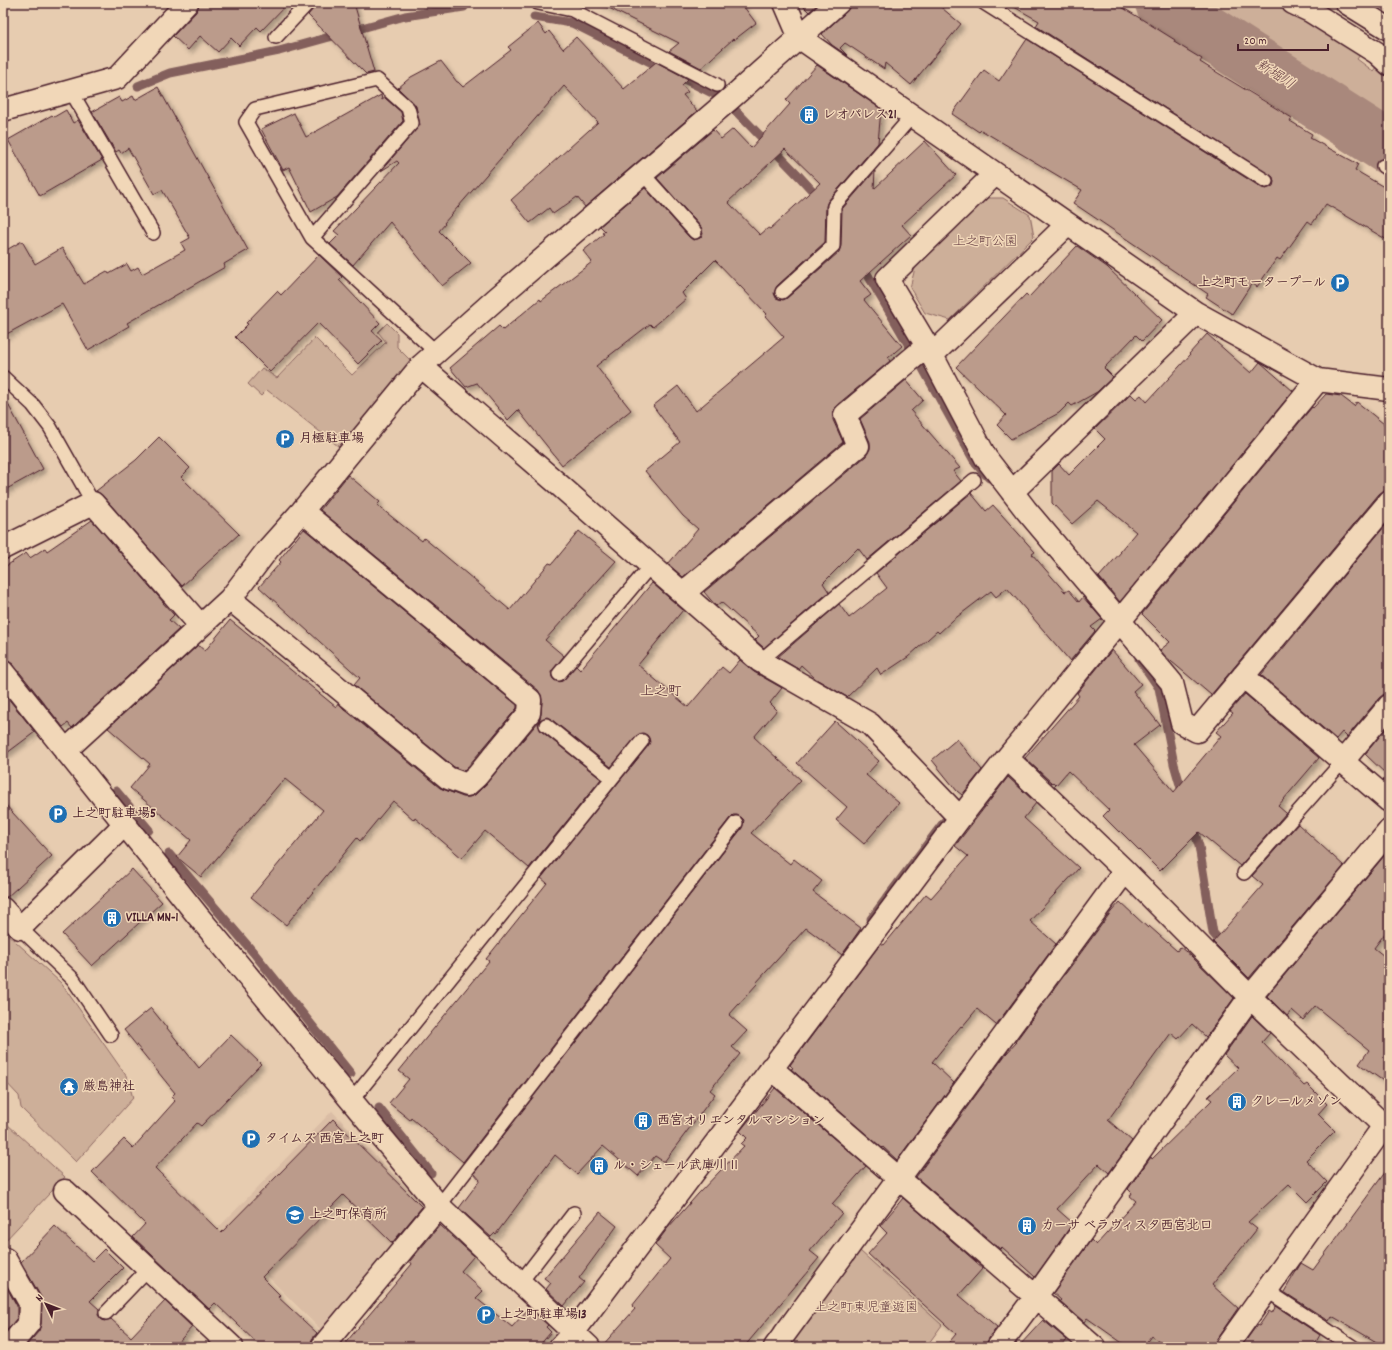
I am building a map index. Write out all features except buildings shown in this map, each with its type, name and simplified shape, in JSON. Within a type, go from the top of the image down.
[{"type":"street","points":[[3,110],[118,78],[187,3]]},
{"type":"street","points":[[785,3],[800,38],[1196,314],[1318,380],[1389,390]]},
{"type":"street","points":[[65,751],[200,625],[230,599],[268,549],[302,511],[429,359],[496,299],[800,38],[838,3]]},
{"type":"street","points":[[1293,3],[1310,11],[1383,58],[1389,31],[1347,3]]},
{"type":"street","points":[[995,174],[887,279],[929,350],[986,458],[1012,492],[1172,683],[1182,723],[1197,731],[1389,502]]},
{"type":"street","points":[[683,593],[858,446],[845,415],[929,350],[1068,224]]},
{"type":"street","points":[[1012,492],[1196,314]]},
{"type":"street","points":[[429,359],[651,565],[760,661],[870,724],[956,813]]},
{"type":"street","points":[[567,1340],[771,1068],[956,813],[1007,758],[1318,380]]},
{"type":"street","points":[[3,548],[93,503],[200,625]]},
{"type":"street","points":[[230,599],[448,778],[467,785],[477,776],[525,718],[529,713],[530,700],[302,511]]},
{"type":"street","points":[[3,672],[198,916],[439,1206],[520,1283],[567,1340],[589,1347]]},
{"type":"street","points":[[1243,676],[1389,801]]},
{"type":"street","points":[[1343,761],[1389,706]]},
{"type":"street","points":[[1007,758],[1125,871],[1250,997],[1386,1128],[1266,1290],[1226,1347]]},
{"type":"street","points":[[3,909],[20,928],[124,825]]},
{"type":"street","points":[[998,1347],[1250,997],[1389,831]]},
{"type":"street","points":[[775,1347],[1125,871]]},
{"type":"street","points":[[771,1068],[1094,1347]]},
{"type":"street","points":[[65,1191],[232,1347]]},
{"type":"street","points":[[322,1347],[439,1206]]},
{"type":"street","points":[[5,1258],[30,1303],[29,1323],[9,1347]]},
{"type":"lane","points":[[276,38],[308,3]]},
{"type":"lane","points":[[538,3],[572,10],[717,85]]},
{"type":"lane","points":[[984,3],[1266,181]]},
{"type":"lane","points":[[312,238],[412,123],[408,108],[377,80],[255,109],[246,122],[312,238],[429,359]]},
{"type":"lane","points":[[71,91],[153,233]]},
{"type":"lane","points":[[782,292],[833,246],[834,206],[912,116]]},
{"type":"lane","points":[[643,174],[695,232]]},
{"type":"lane","points":[[3,377],[33,405],[50,427],[93,503]]},
{"type":"lane","points":[[760,661],[974,480]]},
{"type":"lane","points":[[560,674],[651,565]]},
{"type":"lane","points":[[546,725],[612,778]]},
{"type":"lane","points":[[352,1100],[642,741]]},
{"type":"lane","points":[[1244,873],[1343,761]]},
{"type":"lane","points":[[439,1206],[736,823]]},
{"type":"lane","points":[[20,928],[73,979],[111,1034]]},
{"type":"lane","points":[[520,1283],[574,1213]]},
{"type":"lane","points":[[106,1313],[148,1269]]},
{"type":"lane","points":[[1266,1290],[1353,1347]]},
{"type":"shaded area","points":[[332,1111],[425,1206],[321,1330],[219,1227]]},
{"type":"green space","points":[[1184,3],[1276,3],[1310,18],[1363,51],[1357,59],[1373,71],[1380,62],[1389,71],[1389,128],[1326,87]]},
{"type":"green space","name":"上之町公園","points":[[986,198],[1003,198],[1030,215],[1034,237],[950,320],[925,313],[910,288],[915,268]]},
{"type":"green space","points":[[387,323],[397,333],[397,347],[414,364],[343,450],[267,390],[261,396],[248,384],[262,368],[277,378],[315,338],[352,375],[386,342],[378,332]]},
{"type":"green space","name":"厳島神社","points":[[3,930],[61,983],[127,1077],[133,1098],[76,1162],[21,1108],[19,1096],[3,1079]]},
{"type":"green space","points":[[3,1124],[7,1124],[65,1177],[3,1243]]},
{"type":"green space","name":"上之町東児童遊園","points":[[860,1251],[942,1325],[926,1347],[789,1347]]},
{"type":"waterway","name":"新堀川","points":[[1162,3],[1389,148]]},
{"type":"waterway","points":[[138,86],[170,73],[279,51],[405,16],[464,7]]},
{"type":"waterway","points":[[534,17],[572,23],[664,69]]},
{"type":"waterway","points":[[676,75],[718,96],[726,90]]},
{"type":"waterway","points":[[734,109],[820,199]]},
{"type":"waterway","points":[[862,265],[910,347]]},
{"type":"waterway","points":[[921,365],[976,464],[989,478]]},
{"type":"waterway","points":[[1139,659],[1159,688],[1174,764],[1183,795]]},
{"type":"waterway","points":[[116,791],[149,830]]},
{"type":"waterway","points":[[871,919],[944,822]]},
{"type":"waterway","points":[[1192,824],[1199,846],[1213,933],[1225,947]]},
{"type":"waterway","points":[[169,854],[253,952],[351,1074]]},
{"type":"waterway","points":[[379,1108],[431,1173]]},
{"type":"place","name":"レオパレス21","points":[[809,115]]},
{"type":"place","name":"上之町モータープール","points":[[1340,283]]},
{"type":"place","name":"月極駐車場","points":[[285,439]]},
{"type":"place","name":"上之町駐車場5","points":[[58,814]]},
{"type":"place","name":"VILLA MN-1","points":[[112,918]]},
{"type":"place","name":"厳島神社","points":[[69,1087]]},
{"type":"place","name":"クレールメゾン","points":[[1237,1102]]},
{"type":"place","name":"西宮オリエンタルマンション","points":[[643,1121]]},
{"type":"place","name":"タイムズ 西宮上之町","points":[[251,1139]]},
{"type":"place","name":"ル・シェール武庫川Ⅱ","points":[[599,1166]]},
{"type":"place","name":"上之町保育所","points":[[295,1215]]},
{"type":"place","name":"カーサ ベラヴィスタ西宮北口","points":[[1027,1226]]},
{"type":"place","name":"上之町駐車場13","points":[[486,1315]]},
{"type":"district","name":"上之町","points":[[661,692]]}]
